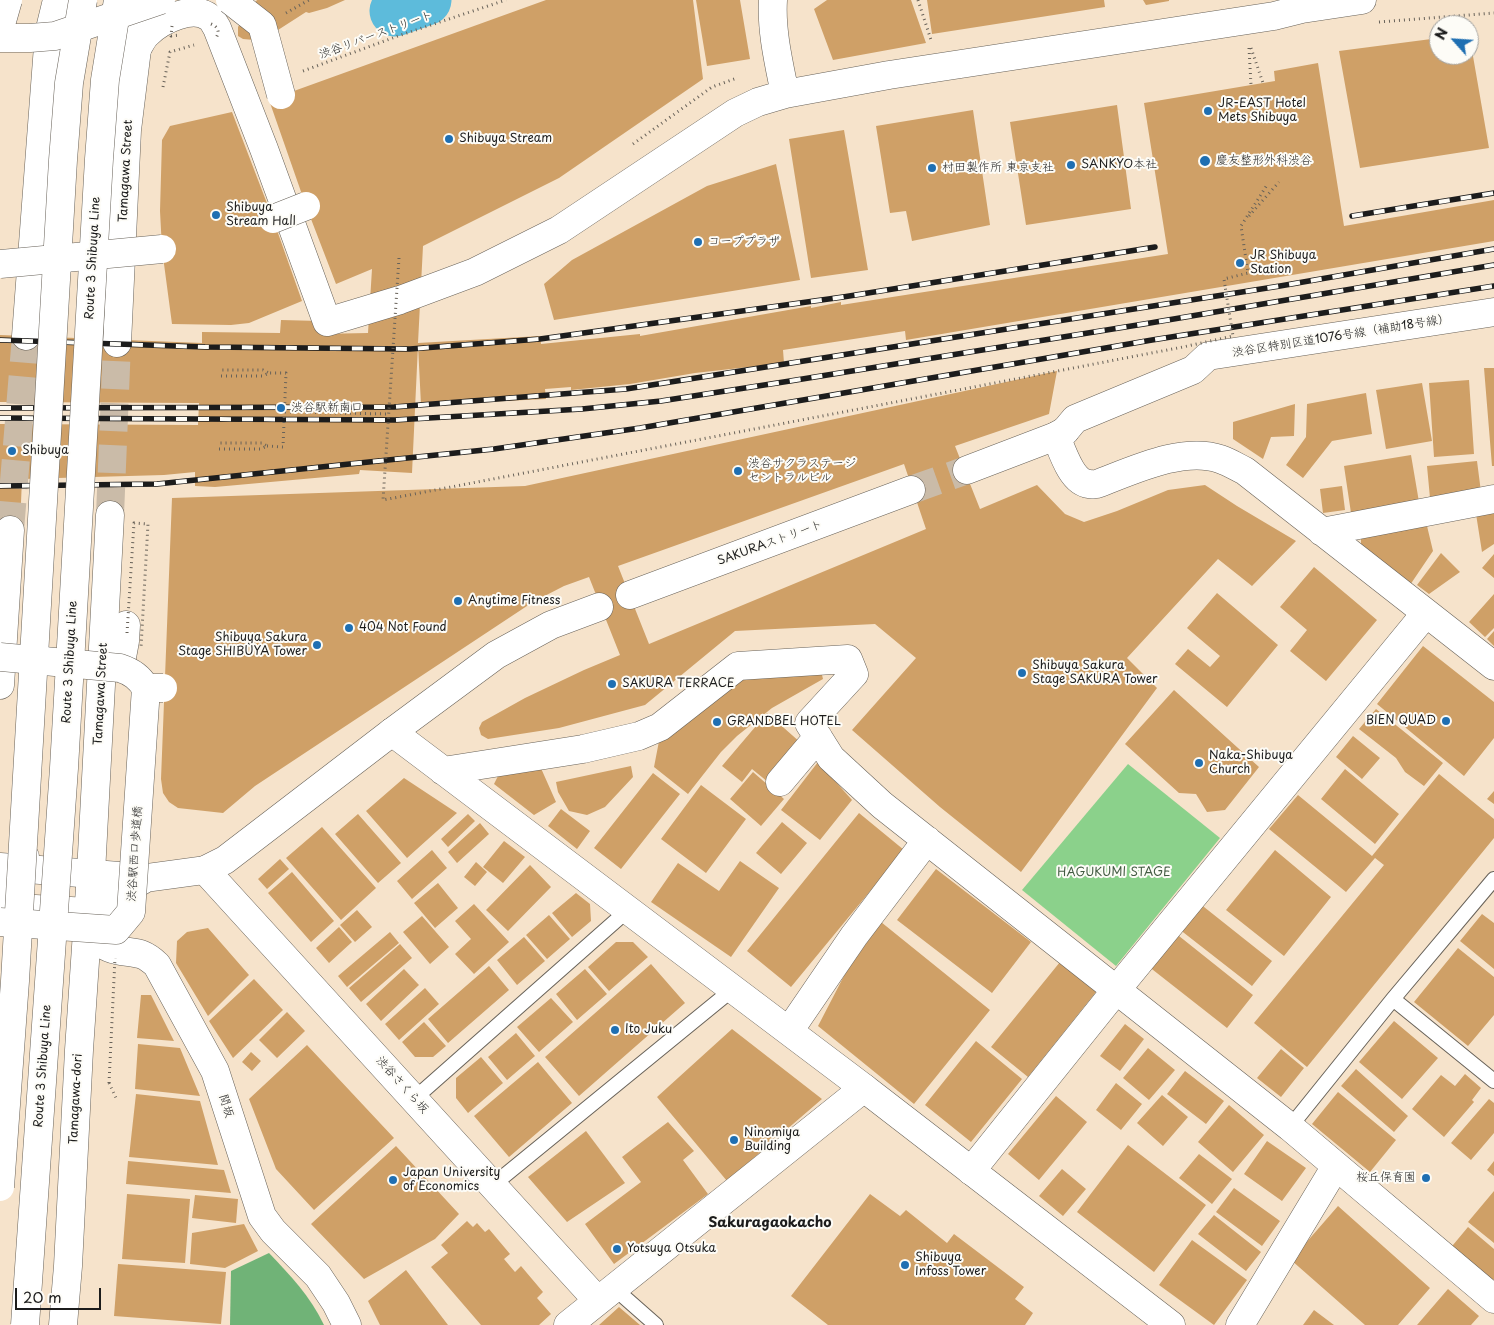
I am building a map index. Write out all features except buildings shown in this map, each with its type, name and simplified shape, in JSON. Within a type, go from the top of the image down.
[{"type":"main road","points":[[0,28],[8,0]]},
{"type":"main road","points":[[26,336],[48,33],[57,0]]},
{"type":"main road","points":[[55,336],[65,170],[71,103],[82,28],[76,0]]},
{"type":"main road","points":[[0,1187],[16,981],[63,160],[69,83],[83,0]]},
{"type":"main road","points":[[83,340],[90,173],[98,87],[108,21],[120,0]]},
{"type":"main road","name":"Route 3 Shibuya Line","points":[[25,1325],[64,768],[98,159],[105,80],[120,0]]},
{"type":"main road","name":"Tamagawa Street","points":[[116,344],[127,130],[136,49],[146,0]]},
{"type":"main road","points":[[0,38],[55,36],[161,0]]},
{"type":"main road","points":[[230,0],[262,25],[281,95]]},
{"type":"main road","points":[[773,0],[772,10],[776,47],[785,94]]},
{"type":"main road","points":[[136,49],[147,34],[161,23],[177,16],[190,13],[206,19],[210,18],[217,28],[221,44],[264,149],[327,322],[396,285],[475,272],[559,230],[735,113],[758,102],[785,94],[1270,8],[1366,12]]},
{"type":"main road","points":[[274,219],[306,206]]},
{"type":"main road","points":[[0,264],[162,250]]},
{"type":"main road","name":"渋谷区特別区道1076号線（補助18号線）","points":[[1061,433],[1075,419],[1193,370],[1208,356],[1494,312]]},
{"type":"main road","points":[[967,470],[1061,433],[1074,475],[1088,484],[1097,484],[1161,460],[1205,456],[1219,459],[1245,471],[1494,666]]},
{"type":"main road","name":"SAKURAストリート","points":[[630,595],[911,490]]},
{"type":"main road","points":[[1322,532],[1494,499]]},
{"type":"main road","name":"Tamagawa Street","points":[[91,873],[110,515]]},
{"type":"main road","points":[[72,522],[53,871],[88,912]]},
{"type":"main road","points":[[0,893],[12,868],[45,524]]},
{"type":"main road","points":[[0,686],[10,530]]},
{"type":"main road","points":[[12,868],[146,878],[205,870],[225,860],[496,655],[550,625],[598,607]]},
{"type":"main road","points":[[972,1171],[1117,989],[1426,613]]},
{"type":"main road","name":"渋谷駅西口歩道橋","points":[[116,930],[131,912],[143,680],[125,641],[126,629]]},
{"type":"main road","points":[[0,657],[143,680]]},
{"type":"main road","points":[[443,771],[583,749],[639,736],[660,727],[738,666],[848,659],[854,674],[809,723],[831,758],[882,805],[1117,989],[1290,1128],[1494,1299]]},
{"type":"main road","points":[[392,732],[864,1088],[1171,1325]]},
{"type":"main road","points":[[780,782],[818,737]]},
{"type":"main road","points":[[789,1031],[854,936],[927,840]]},
{"type":"main road","name":"渋谷さくら坂","points":[[205,870],[494,1185],[606,1295]]},
{"type":"main road","name":"Tamagawa-dori","points":[[63,1325],[91,873]]},
{"type":"main road","points":[[0,907],[88,912],[146,878]]},
{"type":"main road","name":"間坂","points":[[88,912],[98,942],[114,950],[139,952],[157,965],[215,1071],[262,1216],[273,1231],[318,1276],[348,1325]]},
{"type":"main road","points":[[0,922],[116,930]]},
{"type":"main road","points":[[568,1325],[864,1088]]},
{"type":"main road","points":[[1240,1325],[1336,1166]]},
{"type":"lane","points":[[1290,1128],[1393,999],[1494,880]]},
{"type":"lane","points":[[414,1099],[628,910]]},
{"type":"lane","points":[[494,1185],[734,990]]},
{"type":"lane","points":[[1393,999],[1494,1081]]},
{"type":"lane","points":[[606,1295],[656,1325]]},
{"type":"path","name":"渋谷リバーストリート","points":[[298,73],[398,36],[506,0]]},
{"type":"path","points":[[918,0],[932,42]]},
{"type":"path","points":[[1366,12],[1494,13]]},
{"type":"path","points":[[170,42],[206,19],[218,29],[221,44]]},
{"type":"path","points":[[1251,85],[1249,42],[1263,83]]},
{"type":"path","points":[[162,92],[169,56]]},
{"type":"path","points":[[626,149],[712,87],[740,77]]},
{"type":"path","points":[[1241,226],[1279,182]]},
{"type":"path","points":[[399,258],[384,500],[1233,336],[1224,278],[1248,273],[1241,226],[1267,186]]},
{"type":"path","points":[[219,449],[261,449],[267,446],[284,446],[286,374],[269,373],[263,370],[221,370]]},
{"type":"path","points":[[221,376],[263,376],[269,373]]},
{"type":"path","points":[[285,412],[389,414]]},
{"type":"path","points":[[219,443],[262,443],[267,446]]},
{"type":"path","points":[[126,629],[134,523],[148,524],[143,680]]},
{"type":"path","points":[[116,930],[109,1083],[117,1100]]},
{"type":"green space","name":"HAGUKUMI STAGE","points":[[1128,764],[1220,838],[1116,966],[1022,890]]},
{"type":"green space","points":[[269,1253],[306,1296],[324,1325],[230,1325],[231,1271]]},
{"type":"waterway","points":[[395,11],[426,0]]},
{"type":"tunnel","points":[[10,530],[26,336]]},
{"type":"tunnel","points":[[110,515],[117,343]]},
{"type":"tunnel","points":[[911,490],[967,470]]},
{"type":"railway","points":[[1352,216],[1494,193]]},
{"type":"railway","points":[[0,340],[205,347],[410,349],[540,339],[843,297],[1155,247]]},
{"type":"railway","points":[[0,408],[394,407],[626,389],[1280,286],[1494,249]]},
{"type":"railway","points":[[0,418],[395,420],[582,409],[661,401],[1150,323],[1494,265]]},
{"type":"railway","points":[[0,486],[157,484],[494,449],[640,428],[1152,340],[1494,286]]},
{"type":"place","name":"JR-EAST Hotel Mets Shibuya","points":[[1208,111]]},
{"type":"place","name":"Shibuya Stream","points":[[449,139]]},
{"type":"place","name":"慶友整形外科渋谷","points":[[1205,161]]},
{"type":"place","name":"SANKYO本社","points":[[1071,165]]},
{"type":"place","name":"村田製作所 東京支社","points":[[932,168]]},
{"type":"place","name":"Shibuya Stream Hall","points":[[216,215]]},
{"type":"place","name":"コーププラザ","points":[[698,242]]},
{"type":"place","name":"JR Shibuya Station","points":[[1240,263]]},
{"type":"place","name":"渋谷駅新南口","points":[[281,408]]},
{"type":"place","name":"Shibuya","points":[[12,451]]},
{"type":"place","name":"渋谷サクラステージ セントラルビル","points":[[738,471]]},
{"type":"place","name":"Anytime Fitness","points":[[458,601]]},
{"type":"place","name":"404 Not Found","points":[[349,628]]},
{"type":"place","name":"Shibuya Sakura Stage SHIBUYA Tower","points":[[317,645]]},
{"type":"place","name":"Shibuya Sakura Stage SAKURA Tower","points":[[1022,673]]},
{"type":"place","name":"SAKURA TERRACE","points":[[612,684]]},
{"type":"place","name":"BIEN QUAD","points":[[1446,721]]},
{"type":"place","name":"GRANDBEL HOTEL","points":[[717,722]]},
{"type":"place","name":"Naka-Shibuya Church","points":[[1199,763]]},
{"type":"place","name":"Ito Juku","points":[[615,1030]]},
{"type":"place","name":"Ninomiya Building","points":[[734,1140]]},
{"type":"place","name":"桜丘保育園","points":[[1426,1178]]},
{"type":"place","name":"Japan University of Economics","points":[[393,1180]]},
{"type":"place","name":"Yotsuya Otsuka","points":[[617,1249]]},
{"type":"place","name":"Shibuya Infoss Tower","points":[[905,1265]]},
{"type":"district","name":"Sakuragaokacho","points":[[770,1223]]}]
